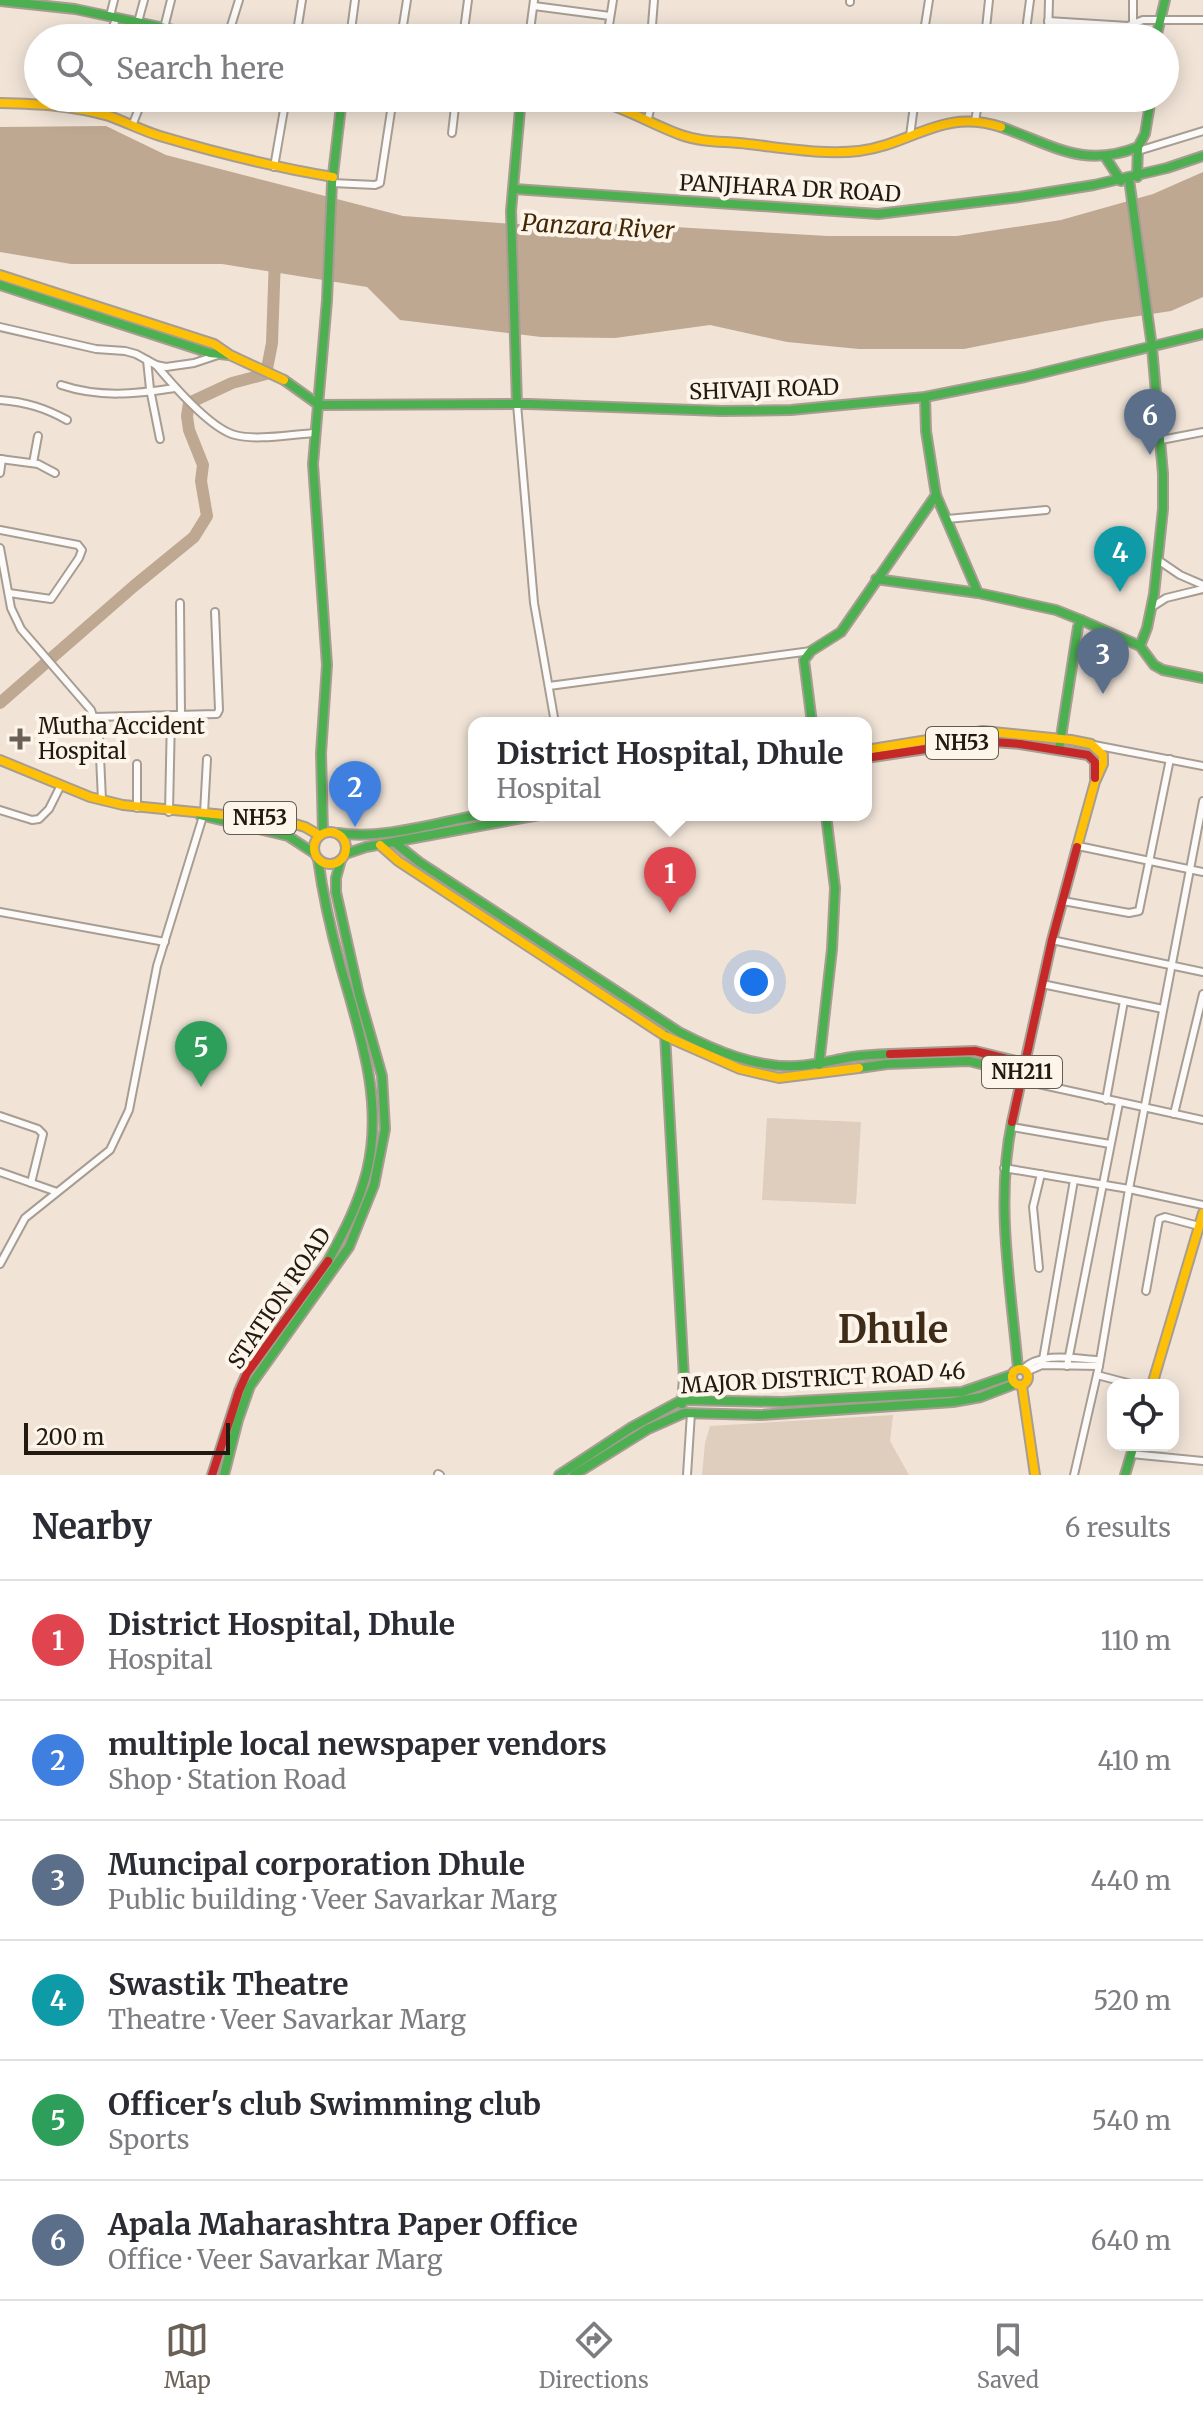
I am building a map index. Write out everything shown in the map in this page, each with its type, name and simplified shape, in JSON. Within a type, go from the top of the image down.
[{"type":"street","points":[[112,24],[114,0]]},
{"type":"street","points":[[138,22],[144,0]]},
{"type":"street","points":[[167,24],[171,0]]},
{"type":"street","points":[[232,24],[239,0]]},
{"type":"street","points":[[298,24],[302,0]]},
{"type":"street","points":[[352,24],[355,0]]},
{"type":"street","points":[[403,24],[407,0]]},
{"type":"street","points":[[465,24],[468,0]]},
{"type":"street","points":[[609,24],[613,0]]},
{"type":"street","points":[[652,24],[654,0]]},
{"type":"street","points":[[925,24],[929,0]]},
{"type":"street","points":[[986,24],[989,0]]},
{"type":"street","points":[[1027,24],[1030,0]]},
{"type":"street","points":[[1049,0],[1048,21],[1096,24]]},
{"type":"street","points":[[1133,0],[1133,24],[1162,19],[1203,20]]},
{"type":"street","points":[[1160,24],[1165,0]]},
{"type":"street","points":[[3,1],[50,3],[144,24]]},
{"type":"street","points":[[531,24],[534,3],[610,16]]},
{"type":"street","points":[[0,103],[24,103]]},
{"type":"street","points":[[89,112],[156,135],[332,184],[375,185],[380,183],[391,112]]},
{"type":"street","points":[[132,126],[138,112]]},
{"type":"street","points":[[274,167],[284,112]]},
{"type":"street","points":[[321,834],[321,753],[327,665],[314,485],[332,184],[340,112]]},
{"type":"street","points":[[452,133],[454,112]]},
{"type":"street","points":[[520,112],[511,211],[516,393],[534,603],[554,717]]},
{"type":"street","points":[[635,112],[681,134],[704,140],[779,148],[860,151],[950,122],[975,121],[1002,127],[1044,145],[1087,157],[1106,158],[1203,131]]},
{"type":"street","points":[[648,118],[650,112]]},
{"type":"street","points":[[910,136],[913,112]]},
{"type":"street","points":[[975,121],[977,112]]},
{"type":"street","points":[[1140,646],[1152,607],[1163,509],[1161,440],[1152,347],[1129,179],[1145,134],[1149,112]]},
{"type":"street","name":"PANJHARA DR ROAD","points":[[514,189],[878,214],[1129,179],[1203,156]]},
{"type":"street","points":[[1106,158],[1129,179]]},
{"type":"street","points":[[0,275],[214,344],[230,355],[283,379],[319,405]]},
{"type":"street","points":[[0,285],[218,355]]},
{"type":"street","points":[[0,327],[96,349],[125,351],[147,360],[156,365],[176,390],[223,430],[236,436],[316,433]]},
{"type":"street","name":"SHIVAJI ROAD","points":[[319,405],[517,404],[721,411],[791,410],[925,397],[1025,377],[1203,334]]},
{"type":"street","points":[[156,365],[178,366],[218,355],[230,355]]},
{"type":"street","points":[[147,360],[160,439]]},
{"type":"street","points":[[61,385],[104,395],[176,390]]},
{"type":"street","points":[[925,397],[926,431],[936,495],[978,593]]},
{"type":"street","points":[[0,400],[38,406],[67,420]]},
{"type":"street","points":[[1161,440],[1203,432]]},
{"type":"street","points":[[33,463],[38,436]]},
{"type":"street","points":[[0,473],[1,459],[33,463],[55,473]]},
{"type":"street","points":[[811,717],[804,663],[806,655],[841,632],[936,495]]},
{"type":"street","points":[[947,519],[1046,510]]},
{"type":"street","points":[[0,530],[78,545],[82,550],[51,599],[9,593]]},
{"type":"street","points":[[0,548],[11,608],[21,629],[91,710],[99,734],[102,800]]},
{"type":"street","points":[[1158,560],[1203,587]]},
{"type":"street","points":[[876,579],[927,584],[1056,610],[1140,646],[1154,665],[1163,670],[1203,678]]},
{"type":"street","points":[[1152,607],[1166,598],[1203,587]]},
{"type":"street","points":[[180,603],[181,716]]},
{"type":"street","points":[[93,717],[213,715],[218,712],[215,612]]},
{"type":"street","points":[[1081,620],[1059,750],[1093,758],[1095,782]]},
{"type":"street","points":[[549,686],[811,651]]},
{"type":"street","points":[[169,812],[171,716]]},
{"type":"street","points":[[872,749],[999,731],[1061,738],[1203,766]]},
{"type":"street","name":"NH53","points":[[872,757],[979,741],[1059,750]]},
{"type":"street","points":[[1091,744],[1103,755],[1103,764],[1095,782]]},
{"type":"street","points":[[0,1264],[25,1218],[110,1150],[121,1131],[129,1110],[157,966],[201,815],[207,759]]},
{"type":"street","points":[[1063,901],[1137,913],[1141,907],[1170,759]]},
{"type":"street","points":[[0,760],[102,800],[137,808],[201,815]]},
{"type":"street","points":[[137,764],[137,808]]},
{"type":"street","name":"NH211","points":[[1035,1475],[1019,1376],[1003,1195],[1004,1168],[1052,940],[1095,782]]},
{"type":"street","points":[[0,810],[32,820],[39,819],[49,809],[61,785]]},
{"type":"street","points":[[1074,1475],[1097,1375],[1203,801]]},
{"type":"street","name":"NH53","points":[[201,815],[301,824],[321,834]]},
{"type":"street","name":"NH53","points":[[201,815],[222,823],[278,832],[304,843],[316,856]]},
{"type":"street","points":[[468,817],[377,834],[357,836],[332,831],[321,834],[314,842],[316,856],[330,864],[366,847],[504,821]]},
{"type":"street","points":[[818,1074],[832,949],[835,888],[827,821]]},
{"type":"street","points":[[338,833],[346,842],[343,857]]},
{"type":"street","points":[[394,842],[419,862],[664,1023],[697,1042],[756,1063],[798,1066],[856,1056],[958,1050],[1024,1063]]},
{"type":"street","points":[[380,845],[398,861],[665,1036],[707,1056],[760,1075],[779,1078],[887,1064],[958,1061],[986,1064],[1106,1100],[1203,1120]]},
{"type":"street","points":[[1078,846],[1203,872]]},
{"type":"street","name":"STATION ROAD","points":[[316,856],[322,895],[371,1080],[373,1115],[365,1182],[335,1262]]},
{"type":"street","name":"STATION ROAD","points":[[224,1475],[247,1373],[349,1247],[374,1185],[385,1125],[382,1076],[359,995],[336,892],[336,878],[343,857]]},
{"type":"street","points":[[0,912],[165,942]]},
{"type":"street","points":[[1052,940],[1203,972]]},
{"type":"street","points":[[569,973],[576,963]]},
{"type":"street","points":[[1042,984],[1163,1009]]},
{"type":"street","points":[[1174,1114],[1203,994]]},
{"type":"street","points":[[1106,1100],[1124,1001]]},
{"type":"street","points":[[664,1023],[684,1378],[682,1400],[688,1413],[687,1475]]},
{"type":"street","points":[[1067,1362],[1119,1103]]},
{"type":"street","points":[[0,1116],[38,1129],[43,1134],[31,1183]]},
{"type":"street","points":[[1012,1127],[1110,1144]]},
{"type":"street","points":[[1004,1168],[1203,1205]]},
{"type":"street","points":[[0,1172],[57,1193]]},
{"type":"street","points":[[1039,1268],[1033,1207],[1041,1174]]},
{"type":"street","points":[[1043,1362],[1074,1180]]},
{"type":"street","points":[[1154,1379],[1203,1213]]},
{"type":"street","points":[[1146,1291],[1159,1219],[1165,1217],[1199,1226]]},
{"type":"street","points":[[1019,1376],[1043,1362],[1099,1363]]},
{"type":"street","points":[[1097,1375],[1112,1379]]},
{"type":"street","name":"MAJOR DISTRICT ROAD 46","points":[[559,1475],[632,1427],[682,1400],[782,1402],[962,1392],[1019,1376]]},
{"type":"street","name":"MAJOR DISTRICT ROAD 46","points":[[574,1475],[648,1429],[688,1413],[760,1415],[953,1402],[981,1397],[1019,1376]]},
{"type":"street","name":"STATION ROAD","points":[[212,1475],[243,1392]]},
{"type":"street","points":[[1125,1475],[1133,1451]]},
{"type":"street","points":[[1139,1451],[1203,1461]]},
{"type":"shaded area","points":[[767,1118],[861,1122],[856,1204],[762,1200]]},
{"type":"shaded area","points":[[893,1415],[890,1441],[909,1475],[702,1475],[710,1426]]},
{"type":"water","name":"Panzara River","points":[[106,126],[166,155],[403,216],[515,224],[623,224],[828,236],[957,236],[1061,220],[1153,194],[1203,172],[1203,297],[1171,311],[964,349],[859,349],[787,342],[710,325],[615,338],[541,337],[400,320],[367,287],[222,264],[71,264],[0,252],[0,127]]},
{"type":"waterway","points":[[0,703],[194,537],[207,516],[201,481],[203,465],[189,430],[189,403],[232,383],[266,374],[272,343],[275,257]]},
{"type":"traffic: fast","points":[[1159,24],[1165,0]]},
{"type":"traffic: fast","points":[[0,1],[75,9],[146,24]]},
{"type":"traffic: fast","points":[[323,833],[321,753],[327,665],[313,464],[327,300],[332,183],[340,112]]},
{"type":"traffic: fast","points":[[517,404],[511,211],[520,112]]},
{"type":"traffic: fast","points":[[1001,127],[1068,152],[1101,156],[1138,147],[1145,134],[1149,112]]},
{"type":"traffic: fast","points":[[1137,177],[1138,147]]},
{"type":"traffic: fast","points":[[514,189],[878,214],[1094,185],[1203,156]]},
{"type":"traffic: fast","points":[[1106,158],[1121,181]]},
{"type":"traffic: fast","points":[[1129,179],[1152,347],[1163,474],[1163,509],[1154,594],[1140,646]]},
{"type":"traffic: fast","points":[[0,285],[210,353],[229,355]]},
{"type":"traffic: fast","points":[[284,380],[319,405],[529,404],[721,411],[791,410],[925,397],[1025,377],[1203,334]]},
{"type":"traffic: fast","points":[[811,717],[804,660],[811,651],[841,632],[936,495],[926,431],[925,397]]},
{"type":"traffic: fast","points":[[936,495],[978,593],[1056,610],[1081,620]]},
{"type":"traffic: fast","points":[[876,579],[978,593]]},
{"type":"traffic: fast","points":[[1059,750],[1081,620],[1140,646],[1154,665],[1163,670],[1203,678]]},
{"type":"traffic: fast","points":[[200,815],[288,836],[314,853]]},
{"type":"traffic: fast","points":[[338,833],[390,832],[468,817]]},
{"type":"traffic: fast","points":[[345,854],[366,847],[507,821]]},
{"type":"traffic: fast","points":[[819,1065],[832,949],[835,888],[827,821]]},
{"type":"traffic: fast","points":[[394,842],[419,862],[679,1032],[707,1046],[736,1057],[781,1066],[890,1054]]},
{"type":"traffic: fast","points":[[318,859],[331,927],[368,1068],[373,1119],[372,1145],[364,1183],[328,1261]]},
{"type":"traffic: fast","points":[[224,1475],[250,1386],[349,1247],[374,1185],[385,1129],[382,1076],[359,995],[336,892],[341,860]]},
{"type":"traffic: fast","points":[[665,1035],[684,1378],[682,1404]]},
{"type":"traffic: fast","points":[[859,1068],[969,1061],[1021,1074]]},
{"type":"traffic: fast","points":[[1012,1122],[1007,1153],[1005,1214],[1018,1369]]},
{"type":"traffic: fast","points":[[559,1475],[632,1427],[682,1400],[782,1402],[962,1392],[1011,1375]]},
{"type":"traffic: fast","points":[[574,1475],[648,1429],[684,1413],[760,1415],[953,1402],[981,1397],[1015,1384]]},
{"type":"traffic: fast","points":[[1125,1475],[1132,1451]]},
{"type":"traffic: slow","points":[[0,103],[24,104]]},
{"type":"traffic: slow","points":[[95,112],[203,148],[333,177]]},
{"type":"traffic: slow","points":[[629,112],[689,138],[818,152],[859,151],[878,147],[944,124],[980,122],[1001,127]]},
{"type":"traffic: slow","points":[[0,275],[214,344],[230,355],[284,380]]},
{"type":"traffic: slow","points":[[872,749],[983,731],[1091,744],[1103,755],[1103,764],[1077,847]]},
{"type":"traffic: slow","points":[[0,760],[90,797],[123,805],[285,821],[319,835]]},
{"type":"traffic: slow","points":[[330,832],[342,836],[346,848],[342,860],[330,864],[318,860],[314,848],[318,836],[330,832]]},
{"type":"traffic: slow","points":[[380,845],[398,861],[665,1036],[740,1069],[779,1078],[859,1068]]},
{"type":"traffic: slow","points":[[1154,1379],[1203,1213]]},
{"type":"traffic: slow","points":[[1017,1369],[1023,1369],[1028,1377],[1026,1383],[1017,1385],[1012,1380],[1012,1374],[1017,1369]]},
{"type":"traffic: slow","points":[[1022,1386],[1035,1475]]},
{"type":"traffic: jam","points":[[872,757],[979,741],[1020,744],[1088,755],[1095,762],[1095,778]]},
{"type":"traffic: jam","points":[[1012,1122],[1052,940],[1077,847]]},
{"type":"traffic: jam","points":[[890,1054],[975,1051],[1024,1063]]},
{"type":"traffic: jam","points":[[212,1475],[247,1373],[328,1261]]},
{"type":"place","name":"Apala Maharashtra Paper Office","points":[[1150,455]]},
{"type":"place","name":"Swastik Theatre","points":[[1120,592]]},
{"type":"place","name":"Muncipal corporation Dhule","points":[[1103,694]]},
{"type":"place","name":"Mutha Accident Hospital","points":[[20,739]]},
{"type":"place","name":"multiple local newspaper vendors","points":[[355,827]]},
{"type":"place","name":"District Hospital, Dhule","points":[[670,913]]},
{"type":"place","name":"Officer's club Swimming club","points":[[201,1087]]},
{"type":"district","name":"Dhule","points":[[893,1330]]}]
